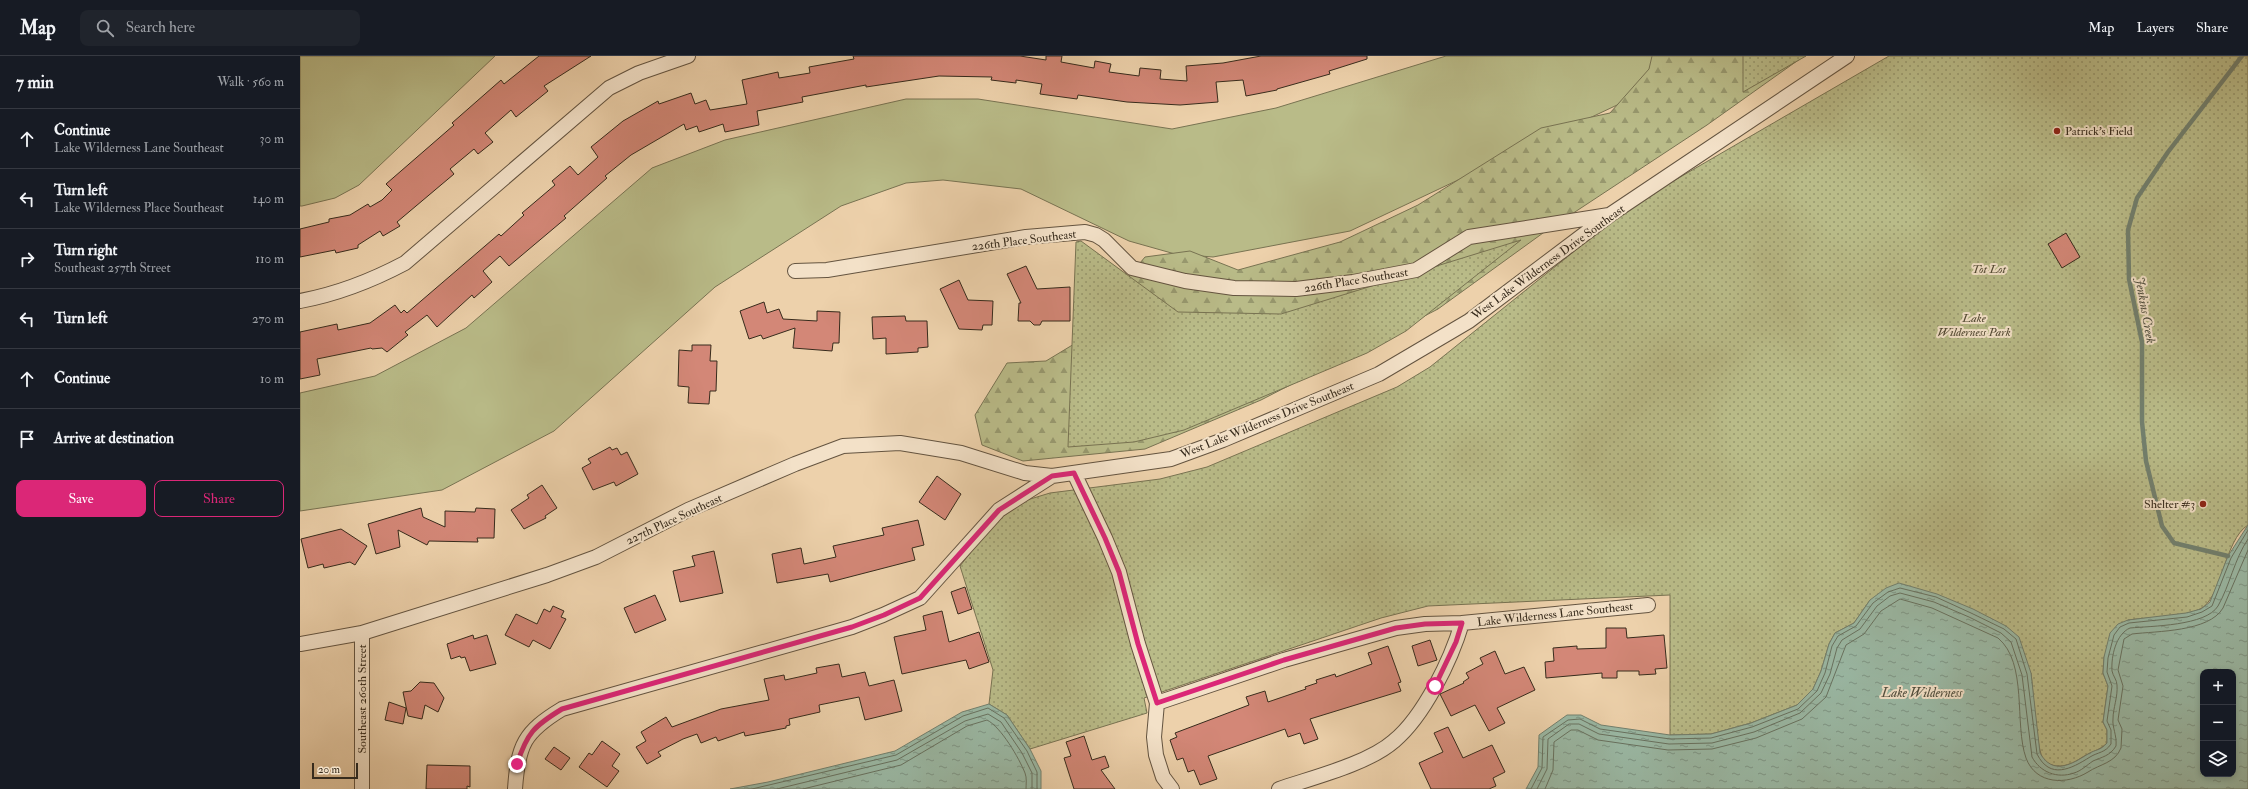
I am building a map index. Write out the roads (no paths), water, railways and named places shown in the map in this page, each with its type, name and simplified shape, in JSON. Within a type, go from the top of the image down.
[{"type":"street","points":[[300,301],[340,292],[372,280],[405,263],[609,88],[639,73],[688,56]]},
{"type":"street","name":"West Lake Wilderness Drive Southeast","points":[[515,789],[517,764],[524,742],[538,723],[562,709],[852,627],[884,615],[920,598],[999,510],[1052,476],[1171,459],[1223,440],[1379,374],[1468,320],[1612,214],[1847,56]]},
{"type":"street","name":"226th Place Southeast","points":[[795,272],[827,270],[1026,237],[1085,232],[1104,240],[1132,268],[1185,281],[1234,288],[1296,289],[1353,282],[1416,270],[1468,237],[1612,214]]},
{"type":"street","name":"227th Place Southeast","points":[[300,644],[362,633],[547,575],[596,556],[688,510],[795,464],[843,446],[900,443],[961,453],[1025,473],[1052,476]]},
{"type":"street","points":[[1074,473],[1105,538],[1119,572],[1138,644],[1157,703],[1154,738],[1156,755],[1163,777],[1172,789]]},
{"type":"street","name":"Lake Wilderness Lane Southeast","points":[[1278,789],[1354,763],[1394,742],[1418,713],[1435,686],[1456,642],[1462,623],[1648,605]]},
{"type":"street","points":[[1157,703],[1284,660],[1396,628],[1425,624],[1462,623]]},
{"type":"street","name":"Southeast 260th Street","points":[[362,633],[362,789]]},
{"type":"water","name":"Lake Wilderness","points":[[2248,525],[2248,789],[1526,789],[1538,767],[1539,735],[1567,715],[1581,715],[1601,725],[1670,735],[1711,734],[1751,723],[1797,705],[1813,689],[1821,671],[1829,644],[1835,633],[1854,623],[1870,600],[1886,588],[1899,583],[1937,594],[1973,609],[2006,626],[2019,637],[2031,673],[2040,753],[2045,760],[2051,764],[2063,766],[2100,749],[2107,743],[2107,730],[2103,722],[2108,686],[2103,673],[2104,657],[2110,633],[2118,624],[2128,620],[2186,613],[2201,609],[2210,602],[2228,556]]},
{"type":"water","points":[[989,704],[1007,715],[1030,749],[1041,771],[1041,789],[730,789],[768,782],[895,751],[962,712]]},
{"type":"waterway","name":"Jenkins Creek","points":[[2228,556],[2174,543],[2162,526],[2146,461],[2142,422],[2142,342],[2129,279],[2128,230],[2137,198],[2168,152],[2242,56]]},
{"type":"place","name":"Patrick's Field","points":[[2057,131]]},
{"type":"place","name":"Shelter #3","points":[[2203,504]]},
{"type":"park label","name":"Tot Lot","points":[[1989,269]]},
{"type":"park label","name":"Lake Wilderness Park","points":[[1974,325]]}]
